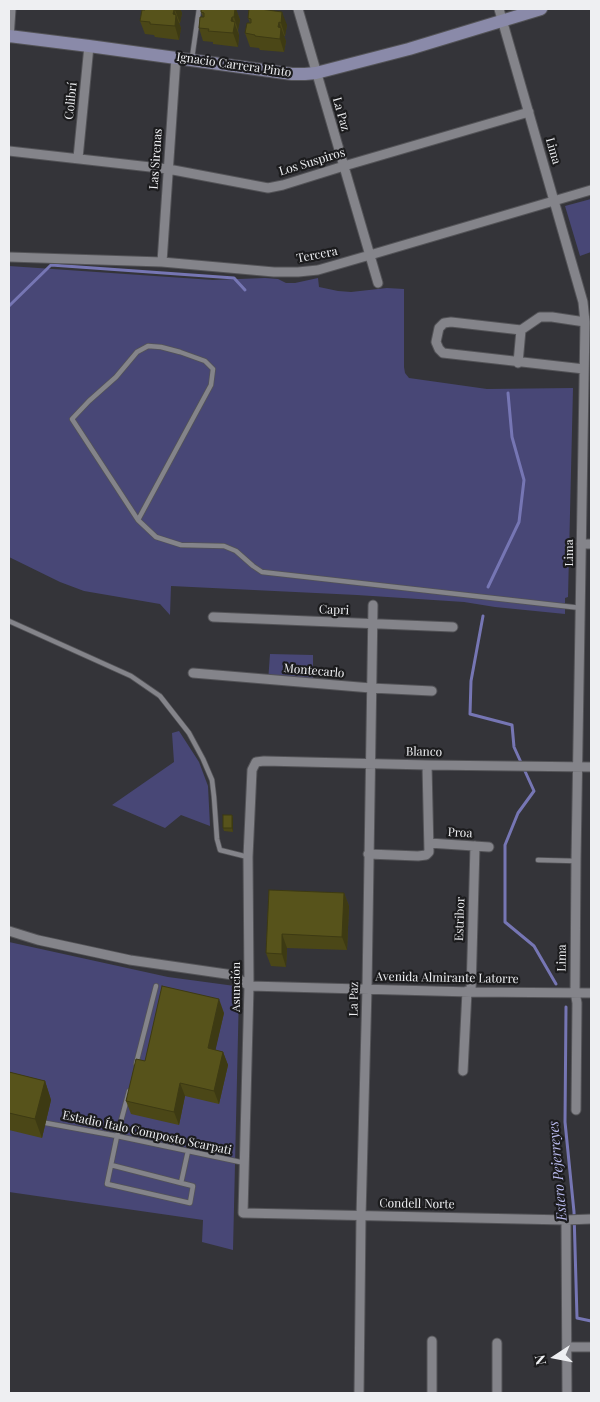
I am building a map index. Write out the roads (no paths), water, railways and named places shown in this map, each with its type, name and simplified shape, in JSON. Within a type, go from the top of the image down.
[{"type":"street","points":[[9,37],[11,9]]},
{"type":"street","name":"La Paz","points":[[298,9],[378,283]]},
{"type":"street","name":"Ignacio Carrera Pinto","points":[[9,37],[292,74],[316,73],[409,49],[501,15],[541,9]]},
{"type":"street","name":"Lima","points":[[501,15],[583,302],[587,328],[584,369],[577,766],[576,1110]]},
{"type":"street","name":"Colibrí","points":[[78,158],[89,46]]},
{"type":"street","name":"Las Sirenas","points":[[162,262],[176,58]]},
{"type":"street","name":"Los Suspiros","points":[[9,151],[168,169],[268,188],[529,112]]},
{"type":"street","name":"Tercera","points":[[9,257],[162,262],[274,272],[318,270],[591,190]]},
{"type":"street","points":[[584,369],[443,353],[436,342],[439,328],[451,322],[521,330],[540,318],[552,317],[587,328]]},
{"type":"street","points":[[518,363],[521,330]]},
{"type":"street","points":[[581,544],[591,544]]},
{"type":"street","name":"La Paz","points":[[359,1393],[371,763],[372,605]]},
{"type":"street","name":"Capri","points":[[213,617],[454,627]]},
{"type":"street","name":"Montecarlo","points":[[193,673],[371,688],[432,691]]},
{"type":"street","name":"Blanco","points":[[256,762],[591,767]]},
{"type":"street","name":"Asunción","points":[[243,1213],[249,986],[248,858],[252,770],[256,762]]},
{"type":"street","points":[[368,854],[418,856],[426,855],[429,852],[427,765]]},
{"type":"street","name":"Proa","points":[[429,844],[489,847]]},
{"type":"street","name":"Estribor","points":[[463,1071],[469,992],[475,846]]},
{"type":"street","name":"Avenida Almirante Latorre","points":[[9,931],[38,940],[130,960],[233,976],[249,986],[591,993]]},
{"type":"street","name":"Condell Norte","points":[[243,1213],[591,1219]]},
{"type":"street","points":[[567,1393],[568,1220]]},
{"type":"street","points":[[432,1341],[432,1393]]},
{"type":"street","points":[[497,1343],[497,1393]]},
{"type":"street","points":[[567,1347],[587,1347]]},
{"type":"lane","points":[[192,60],[200,9]]},
{"type":"lane","points":[[138,520],[212,385],[213,369],[205,361],[161,347],[148,346],[138,352],[116,377],[72,419],[138,520],[156,536],[181,545],[224,546],[236,551],[262,572],[581,608]]},
{"type":"lane","points":[[9,621],[130,676],[160,696],[189,733],[204,759],[212,780],[217,839],[220,850],[248,858]]},
{"type":"lane","points":[[538,860],[576,861]]},
{"type":"lane","points":[[134,1070],[156,986]]},
{"type":"lane","points":[[111,1164],[193,1186],[190,1203],[107,1184],[111,1164],[117,1136],[130,1089]]},
{"type":"lane","name":"Estadio Ítalo Composto Scarpati","points":[[46,1123],[245,1163]]},
{"type":"lane","points":[[180,1183],[188,1151]]},
{"type":"waterway","points":[[9,306],[51,265],[234,278],[245,290]]},
{"type":"waterway","name":"Estero Pejerreyes","points":[[488,587],[519,522],[524,480],[512,437],[508,393]]},
{"type":"waterway","name":"Estero Pejerreyes","points":[[483,616],[471,681],[470,714],[512,725],[514,747],[534,791],[518,813],[505,845],[505,922],[534,946],[556,984]]},
{"type":"waterway","name":"Estero Pejerreyes","points":[[566,1007],[565,1122],[574,1212],[577,1318],[591,1321]]}]
